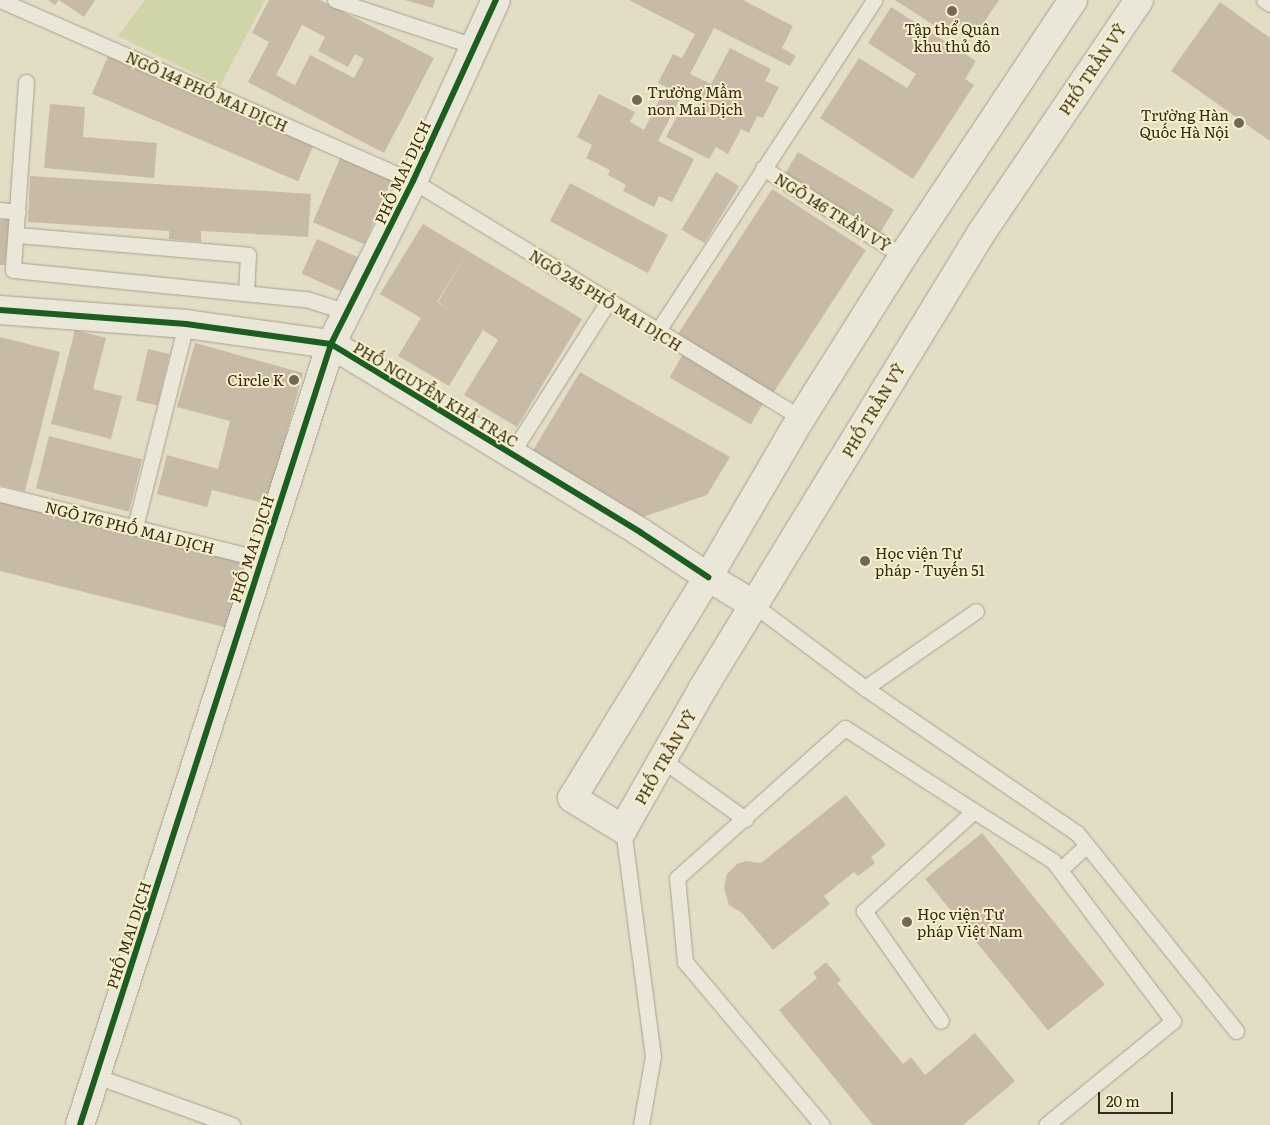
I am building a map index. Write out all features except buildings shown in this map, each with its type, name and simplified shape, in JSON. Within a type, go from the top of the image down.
[{"type":"main road","name":"PHỐ MAI DỊCH","points":[[80,1125],[331,344],[413,181],[496,0]]},
{"type":"main road","points":[[623,830],[572,798],[708,577],[801,418],[903,256],[1073,0]]},
{"type":"main road","name":"PHỐ TRẦN VỸ","points":[[623,830],[754,605],[982,232],[1139,0]]},
{"type":"main road","name":"PHỐ NGUYỄN KHẢ TRẠC","points":[[0,310],[186,324],[331,344],[754,605]]},
{"type":"lane","name":"NGÕ 144 PHỐ MAI DỊCH","points":[[0,0],[413,181]]},
{"type":"lane","points":[[335,0],[474,46]]},
{"type":"lane","points":[[1264,0],[1270,4]]},
{"type":"lane","points":[[657,332],[872,1]]},
{"type":"lane","points":[[26,82],[13,270],[306,299],[347,312]]},
{"type":"lane","name":"NGÕ 146 TRẦN VỸ","points":[[763,168],[903,256]]},
{"type":"lane","name":"NGÕ 245 PHỐ MAI DỊCH","points":[[413,181],[657,332],[801,418]]},
{"type":"lane","points":[[0,210],[18,212]]},
{"type":"lane","points":[[16,235],[248,256],[246,292]]},
{"type":"lane","points":[[511,454],[608,302]]},
{"type":"lane","points":[[135,527],[186,324]]},
{"type":"lane","name":"NGÕ 176 PHỐ MAI DỊCH","points":[[0,494],[261,559]]},
{"type":"lane","points":[[754,605],[865,688],[1077,833],[1236,1031]]},
{"type":"lane","points":[[865,688],[976,611]]},
{"type":"lane","points":[[822,1125],[686,962],[677,878],[845,728],[1053,861],[1173,1021],[1046,1125]]},
{"type":"lane","points":[[664,761],[745,819]]},
{"type":"lane","points":[[942,1021],[864,911],[974,811]]},
{"type":"lane","points":[[623,830],[652,1056],[641,1125]]},
{"type":"lane","points":[[1060,870],[1086,846]]},
{"type":"lane","points":[[96,1076],[232,1125]]},
{"type":"green space","points":[[145,0],[265,0],[220,86],[118,36]]},
{"type":"cycle path","points":[[80,1125],[331,344],[413,181],[496,0]]},
{"type":"cycle path","points":[[0,310],[186,324],[331,344],[640,532],[708,577]]},
{"type":"place","name":"Tập thể Quân khu thủ đô","points":[[952,11]]},
{"type":"place","name":"Trường Mầm non Mai Dịch","points":[[637,100]]},
{"type":"place","name":"Trường Hàn Quốc Hà Nội","points":[[1239,123]]},
{"type":"place","name":"Circle K","points":[[294,380]]},
{"type":"place","name":"Học viện Tư pháp - Tuyến 51","points":[[865,561]]},
{"type":"place","name":"Học viện Tư pháp Việt Nam","points":[[907,922]]}]
